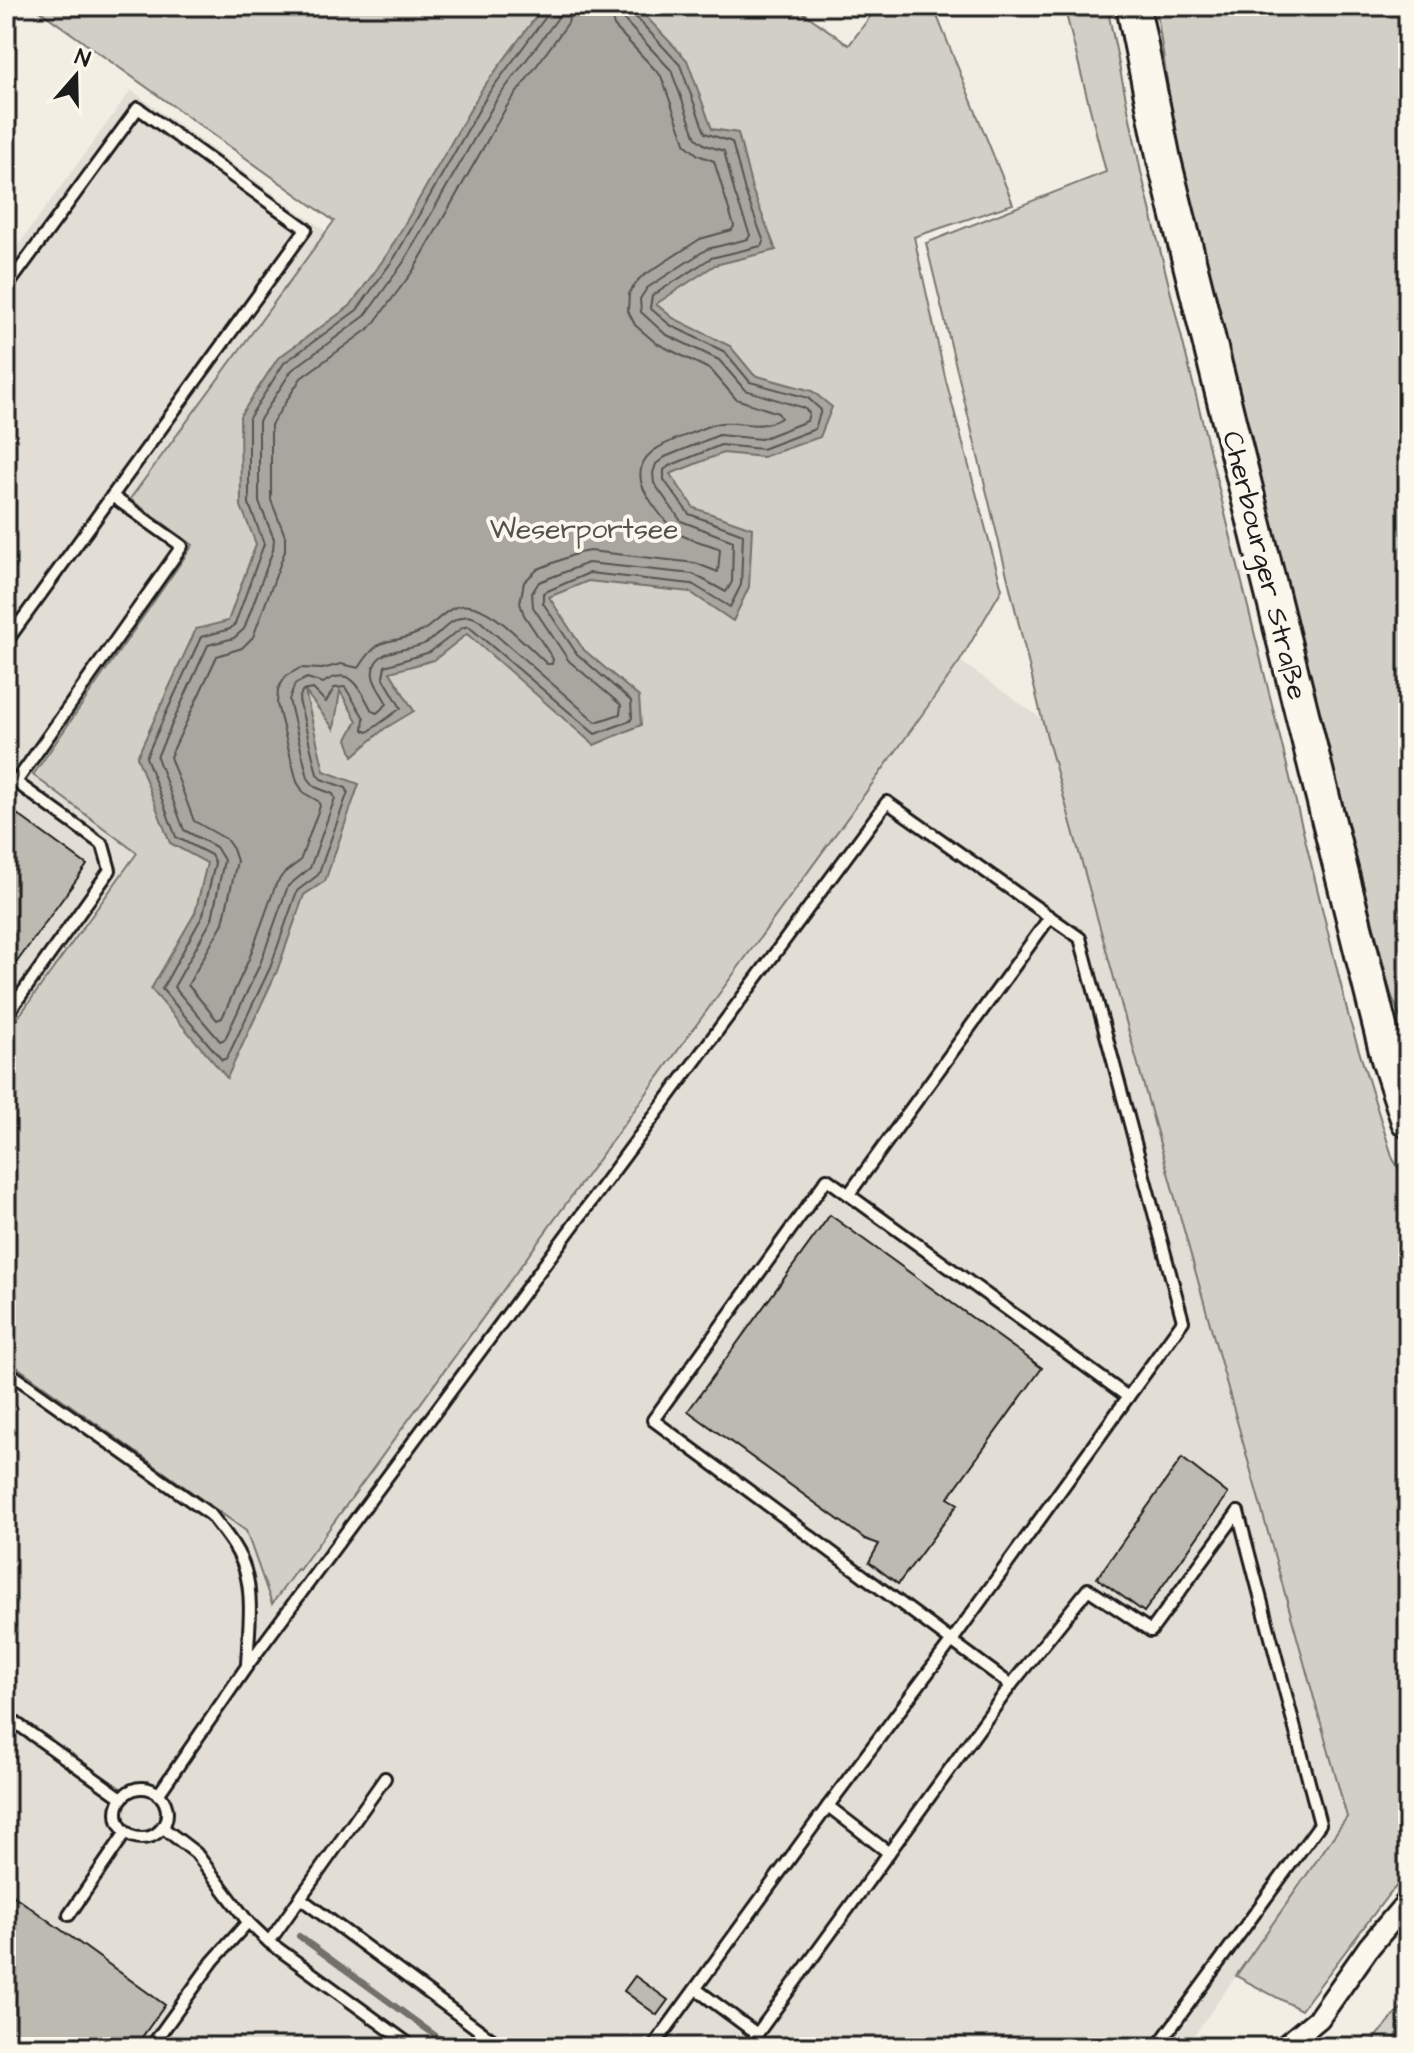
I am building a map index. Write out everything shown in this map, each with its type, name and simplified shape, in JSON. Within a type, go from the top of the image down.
[{"type":"main road","name":"Cherbourger Straße","points":[[1133,6],[1164,160],[1388,1059],[1408,1121]]},
{"type":"street","points":[[1284,2047],[1319,2018],[1369,1947],[1408,1901]]},
{"type":"lane","points":[[6,288],[138,108],[306,229],[6,642]]},
{"type":"lane","points":[[16,782],[182,546],[112,496]]},
{"type":"lane","points":[[6,775],[103,845],[110,870],[6,1016]]},
{"type":"lane","points":[[158,1795],[247,1666],[887,802],[1080,938],[1183,1321],[653,2047]]},
{"type":"lane","points":[[849,1194],[1050,917]]},
{"type":"lane","points":[[1011,1685],[653,1420],[827,1179],[1128,1397]]},
{"type":"lane","points":[[6,1370],[211,1515],[230,1541],[245,1570],[249,1605],[247,1666]]},
{"type":"lane","points":[[749,2047],[1011,1685],[1088,1589],[1151,1631],[1238,1512],[1320,1824],[1157,2047]]},
{"type":"lane","points":[[6,1732],[10,1718],[122,1798]]},
{"type":"lane","points":[[269,1942],[385,1778]]},
{"type":"lane","points":[[135,1789],[151,1790],[158,1795],[166,1814],[162,1827],[149,1837],[141,1838],[126,1832],[117,1812],[122,1798],[135,1789]]},
{"type":"lane","points":[[828,1806],[889,1853]]},
{"type":"lane","points":[[162,1827],[196,1853],[248,1922],[269,1942],[413,2047]]},
{"type":"lane","points":[[69,1915],[126,1832]]},
{"type":"lane","points":[[300,1898],[502,2047]]},
{"type":"lane","points":[[151,2047],[213,1961],[248,1922]]},
{"type":"lane","points":[[696,1989],[757,2034]]},
{"type":"shaded area","points":[[131,90],[326,231],[130,498],[193,545],[33,775],[137,853],[6,1034],[6,262]]},
{"type":"shaded area","points":[[960,661],[1042,719],[1348,1817],[1186,2047],[6,2047],[6,1359],[299,1570]]},
{"type":"green space","name":"Weserportsee","points":[[33,6],[794,6],[849,45],[878,6],[933,6],[1013,204],[914,237],[946,381],[1002,589],[960,661],[899,747],[272,1604],[246,1531],[6,1359],[6,1034],[137,853],[33,775],[193,545],[130,499],[334,221]]},
{"type":"green space","points":[[1064,6],[1107,6],[1141,172],[1350,1022],[1393,1159],[1408,1184],[1408,1874],[1389,1894],[1301,2010],[1236,1976],[1347,1817],[1042,719],[926,243],[1106,172]]},
{"type":"green space","points":[[1156,6],[1408,6],[1408,1036],[1391,994],[1178,155]]},
{"type":"green space","points":[[1408,2001],[1408,2047],[1366,2047]]},
{"type":"water","name":"Weserportsee","points":[[544,6],[636,6],[687,60],[712,129],[738,133],[752,189],[776,250],[715,265],[656,304],[673,318],[730,346],[754,375],[812,391],[832,407],[820,437],[763,457],[723,453],[670,474],[694,508],[752,528],[749,587],[733,621],[690,592],[588,581],[549,597],[583,649],[639,697],[641,725],[594,745],[467,634],[434,660],[390,672],[414,711],[384,729],[353,756],[347,739],[357,721],[340,691],[334,729],[305,691],[324,771],[359,784],[325,881],[304,895],[277,971],[227,1078],[151,989],[195,913],[207,863],[170,843],[137,757],[196,629],[228,621],[256,544],[241,506],[240,416],[278,358],[350,306],[388,253],[482,89]]},
{"type":"building","points":[[6,806],[87,865],[6,977]]},
{"type":"building","points":[[830,1215],[1042,1368],[948,1498],[958,1504],[898,1584],[869,1562],[879,1544],[865,1539],[688,1411]]},
{"type":"building","points":[[1182,1458],[1228,1494],[1144,1612],[1097,1578]]},
{"type":"building","points":[[6,1890],[165,2005],[135,2047],[6,2047]]},
{"type":"building","points":[[635,1976],[668,2000],[657,2015],[624,1991]]},
{"type":"waterway","points":[[299,1936],[451,2047]]}]
